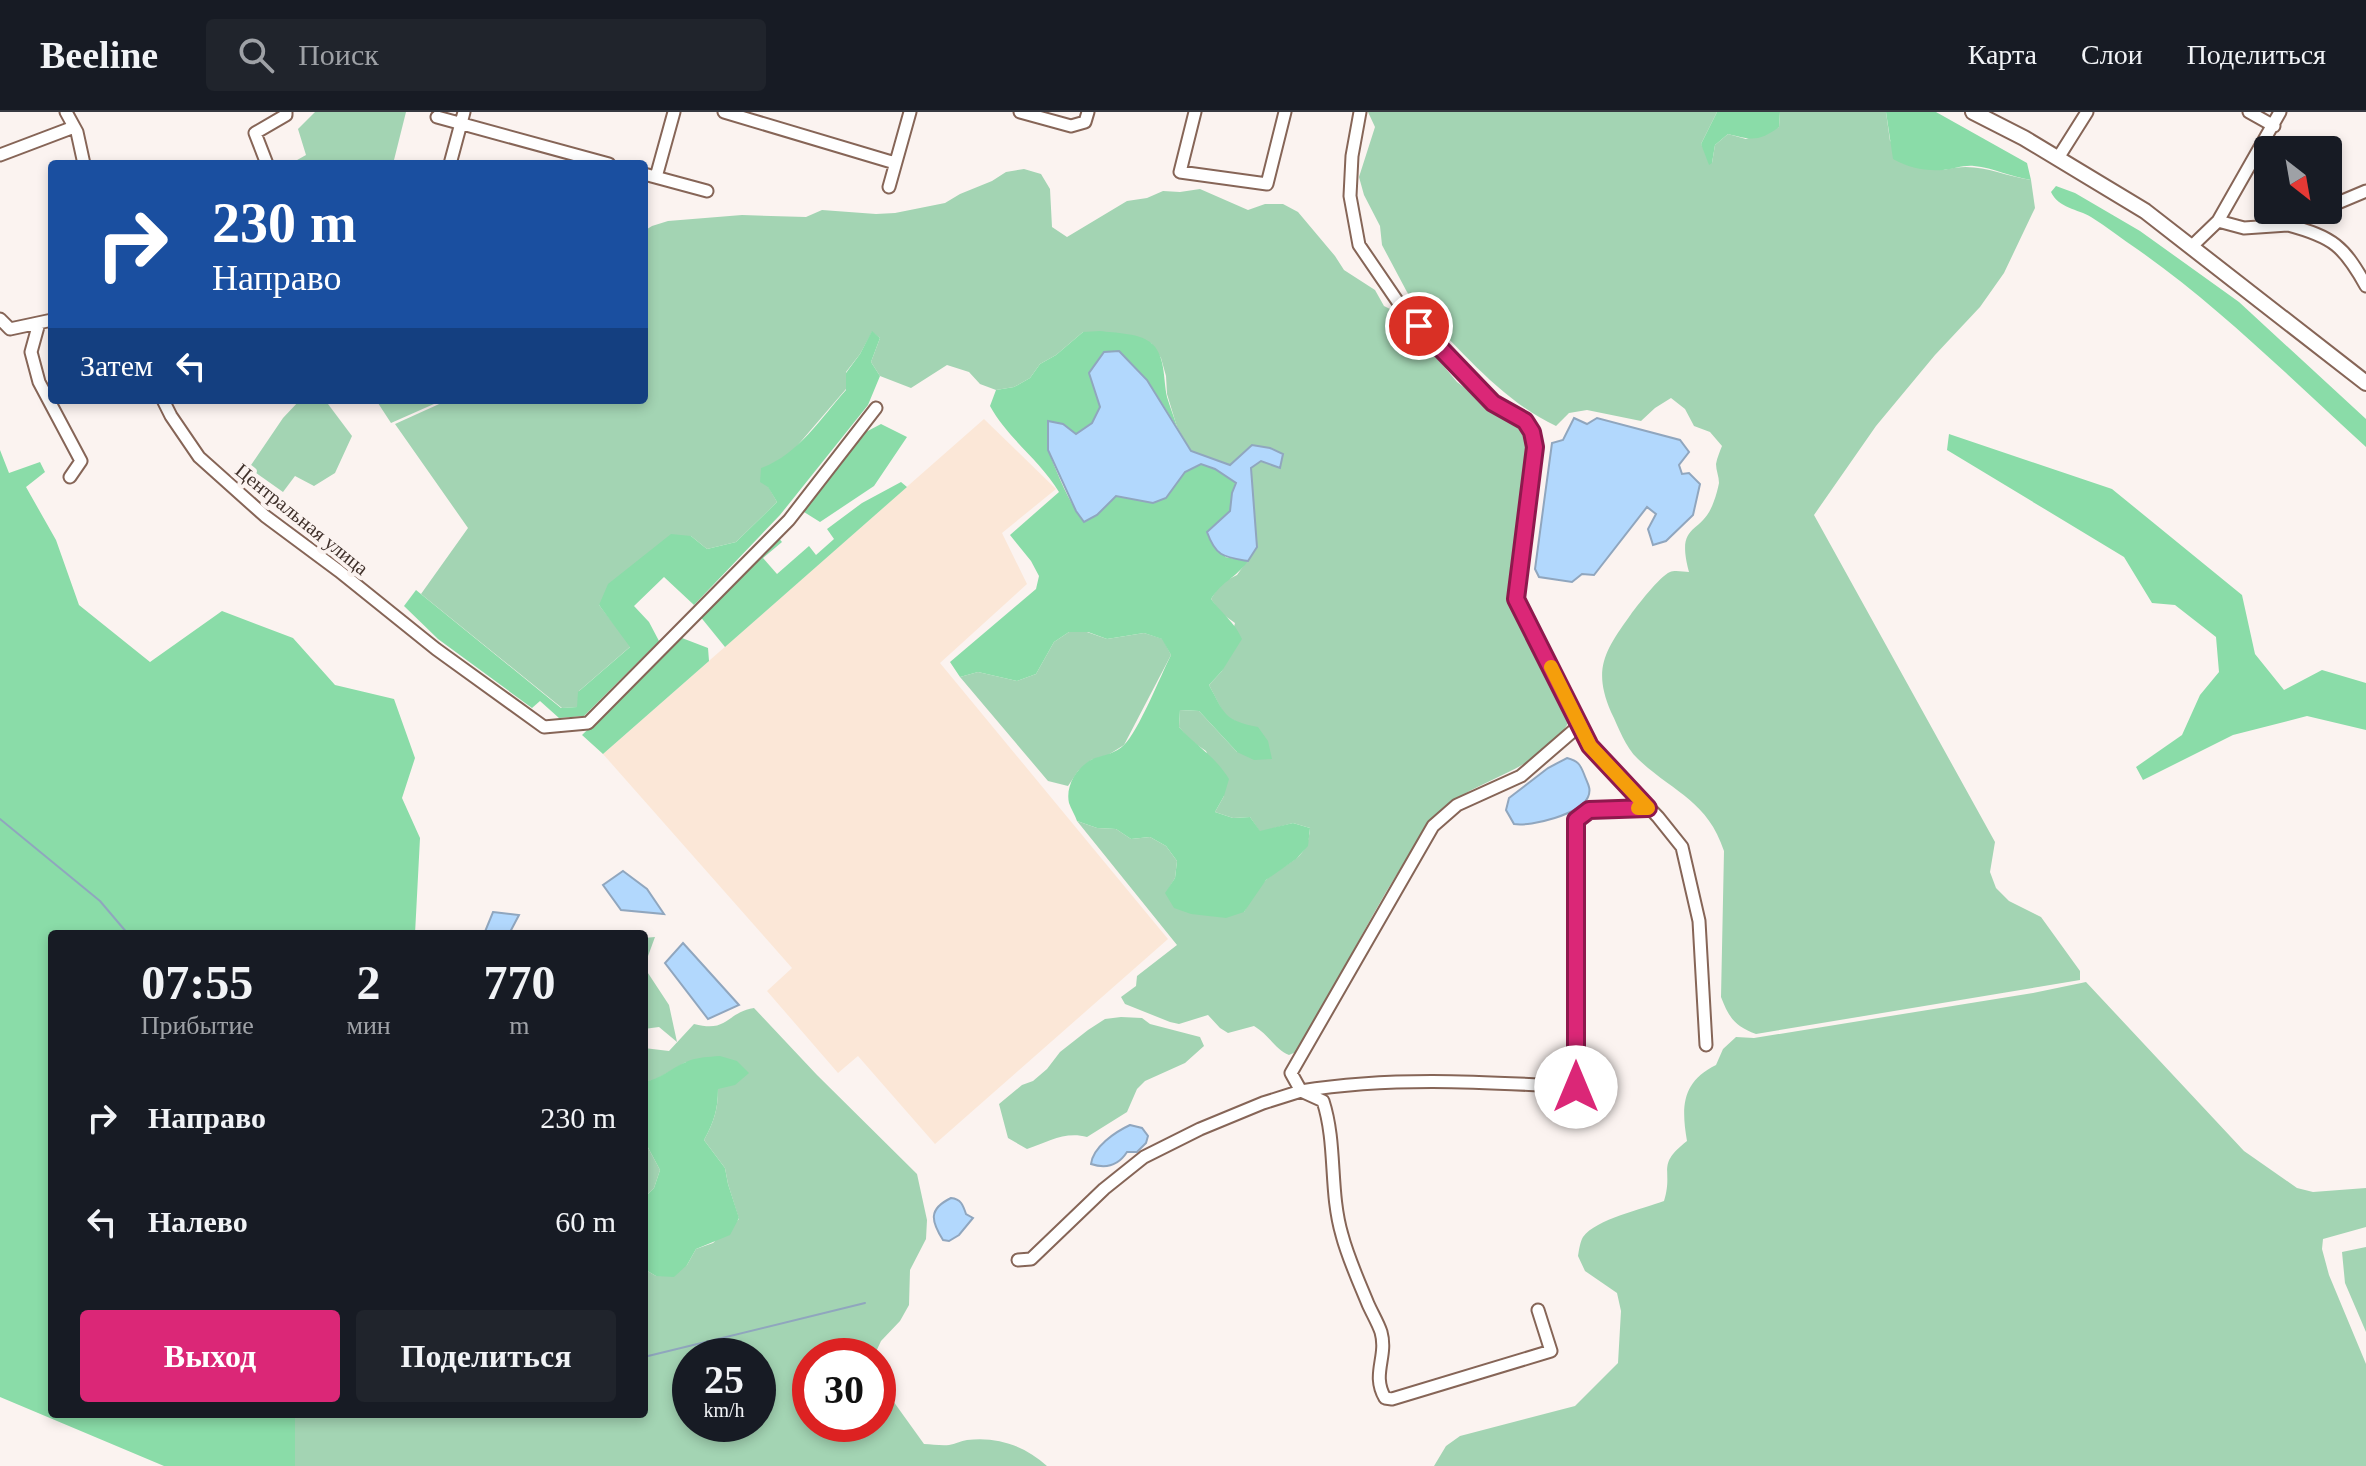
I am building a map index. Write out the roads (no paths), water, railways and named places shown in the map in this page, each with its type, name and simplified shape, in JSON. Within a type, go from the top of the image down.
[{"type":"main road","points":[[1973,112],[2058,158],[2145,211],[2366,383]]},
{"type":"street","points":[[66,112],[74,127],[83,160]]},
{"type":"street","points":[[265,160],[255,133],[286,115],[286,112]]},
{"type":"street","points":[[674,112],[650,175],[707,191]]},
{"type":"street","points":[[724,112],[895,163]]},
{"type":"street","points":[[889,187],[910,112]]},
{"type":"street","points":[[1020,112],[1071,126],[1085,122],[1088,112]]},
{"type":"street","points":[[1195,112],[1180,172],[1267,184],[1285,112]]},
{"type":"street","points":[[1360,112],[1352,156],[1350,196],[1359,245],[1409,316],[1493,403],[1525,421],[1532,432],[1535,447],[1516,599],[1590,746],[1682,847],[1699,921],[1706,1045]]},
{"type":"street","points":[[2058,158],[2087,112]]},
{"type":"street","points":[[2249,112],[2274,126]]},
{"type":"street","points":[[2191,247],[2218,221],[2280,112]]},
{"type":"street","points":[[437,117],[462,118],[596,160]]},
{"type":"street","points":[[451,160],[462,118]]},
{"type":"street","points":[[0,155],[74,127]]},
{"type":"street","points":[[2342,201],[2366,191]]},
{"type":"street","points":[[2218,221],[2244,228],[2288,225],[2316,232],[2343,249],[2366,286]]},
{"type":"street","points":[[0,319],[10,329],[48,321]]},
{"type":"street","points":[[39,323],[31,352],[39,382],[48,399]]},
{"type":"street","points":[[51,404],[81,461],[70,477]]},
{"type":"street","name":"Центральная улица","points":[[165,404],[199,457],[265,516],[436,649],[544,727],[588,723],[789,520],[876,408]]},
{"type":"street","points":[[1538,1310],[1551,1351],[1392,1399],[1385,1398],[1377,1376],[1383,1359],[1381,1334],[1341,1234],[1329,1120],[1323,1101],[1301,1091],[1291,1073],[1433,826],[1457,805],[1521,776],[1580,725]]},
{"type":"street","points":[[1018,1260],[1031,1259],[1104,1189],[1144,1157],[1212,1124],[1301,1091],[1347,1084],[1450,1081],[1576,1087],[1576,820],[1589,810],[1648,808]]},
{"type":"water","points":[[1119,351],[1147,380],[1191,451],[1230,465],[1252,445],[1283,454],[1280,468],[1261,461],[1251,468],[1257,547],[1248,561],[1222,554],[1210,540],[1207,532],[1230,511],[1236,483],[1201,464],[1185,472],[1166,498],[1153,503],[1116,496],[1097,515],[1084,522],[1076,511],[1048,450],[1048,421],[1063,424],[1076,434],[1092,423],[1100,407],[1089,373],[1104,352]]},
{"type":"water","points":[[1574,418],[1587,424],[1597,418],[1680,440],[1689,452],[1679,465],[1682,474],[1689,473],[1700,484],[1693,515],[1666,541],[1653,545],[1648,529],[1656,514],[1647,507],[1594,575],[1582,574],[1572,582],[1539,577],[1535,569],[1552,443],[1563,440]]},
{"type":"water","points":[[1567,758],[1580,765],[1589,786],[1584,803],[1555,818],[1514,824],[1506,810],[1509,798],[1548,768]]},
{"type":"water","points":[[623,871],[647,889],[664,914],[621,910],[603,885]]},
{"type":"water","points":[[493,912],[519,915],[511,930],[486,930]]},
{"type":"water","points":[[683,943],[739,1005],[708,1019],[665,963]]},
{"type":"water","points":[[1130,1125],[1142,1128],[1148,1136],[1137,1152],[1127,1152],[1111,1165],[1091,1164],[1100,1146]]},
{"type":"water","points":[[951,1198],[959,1201],[966,1214],[973,1218],[959,1235],[949,1241],[943,1240],[934,1216],[938,1207]]},
{"type":"waterway","points":[[0,819],[100,901],[125,930]]},
{"type":"waterway","points":[[648,1356],[865,1303]]}]
